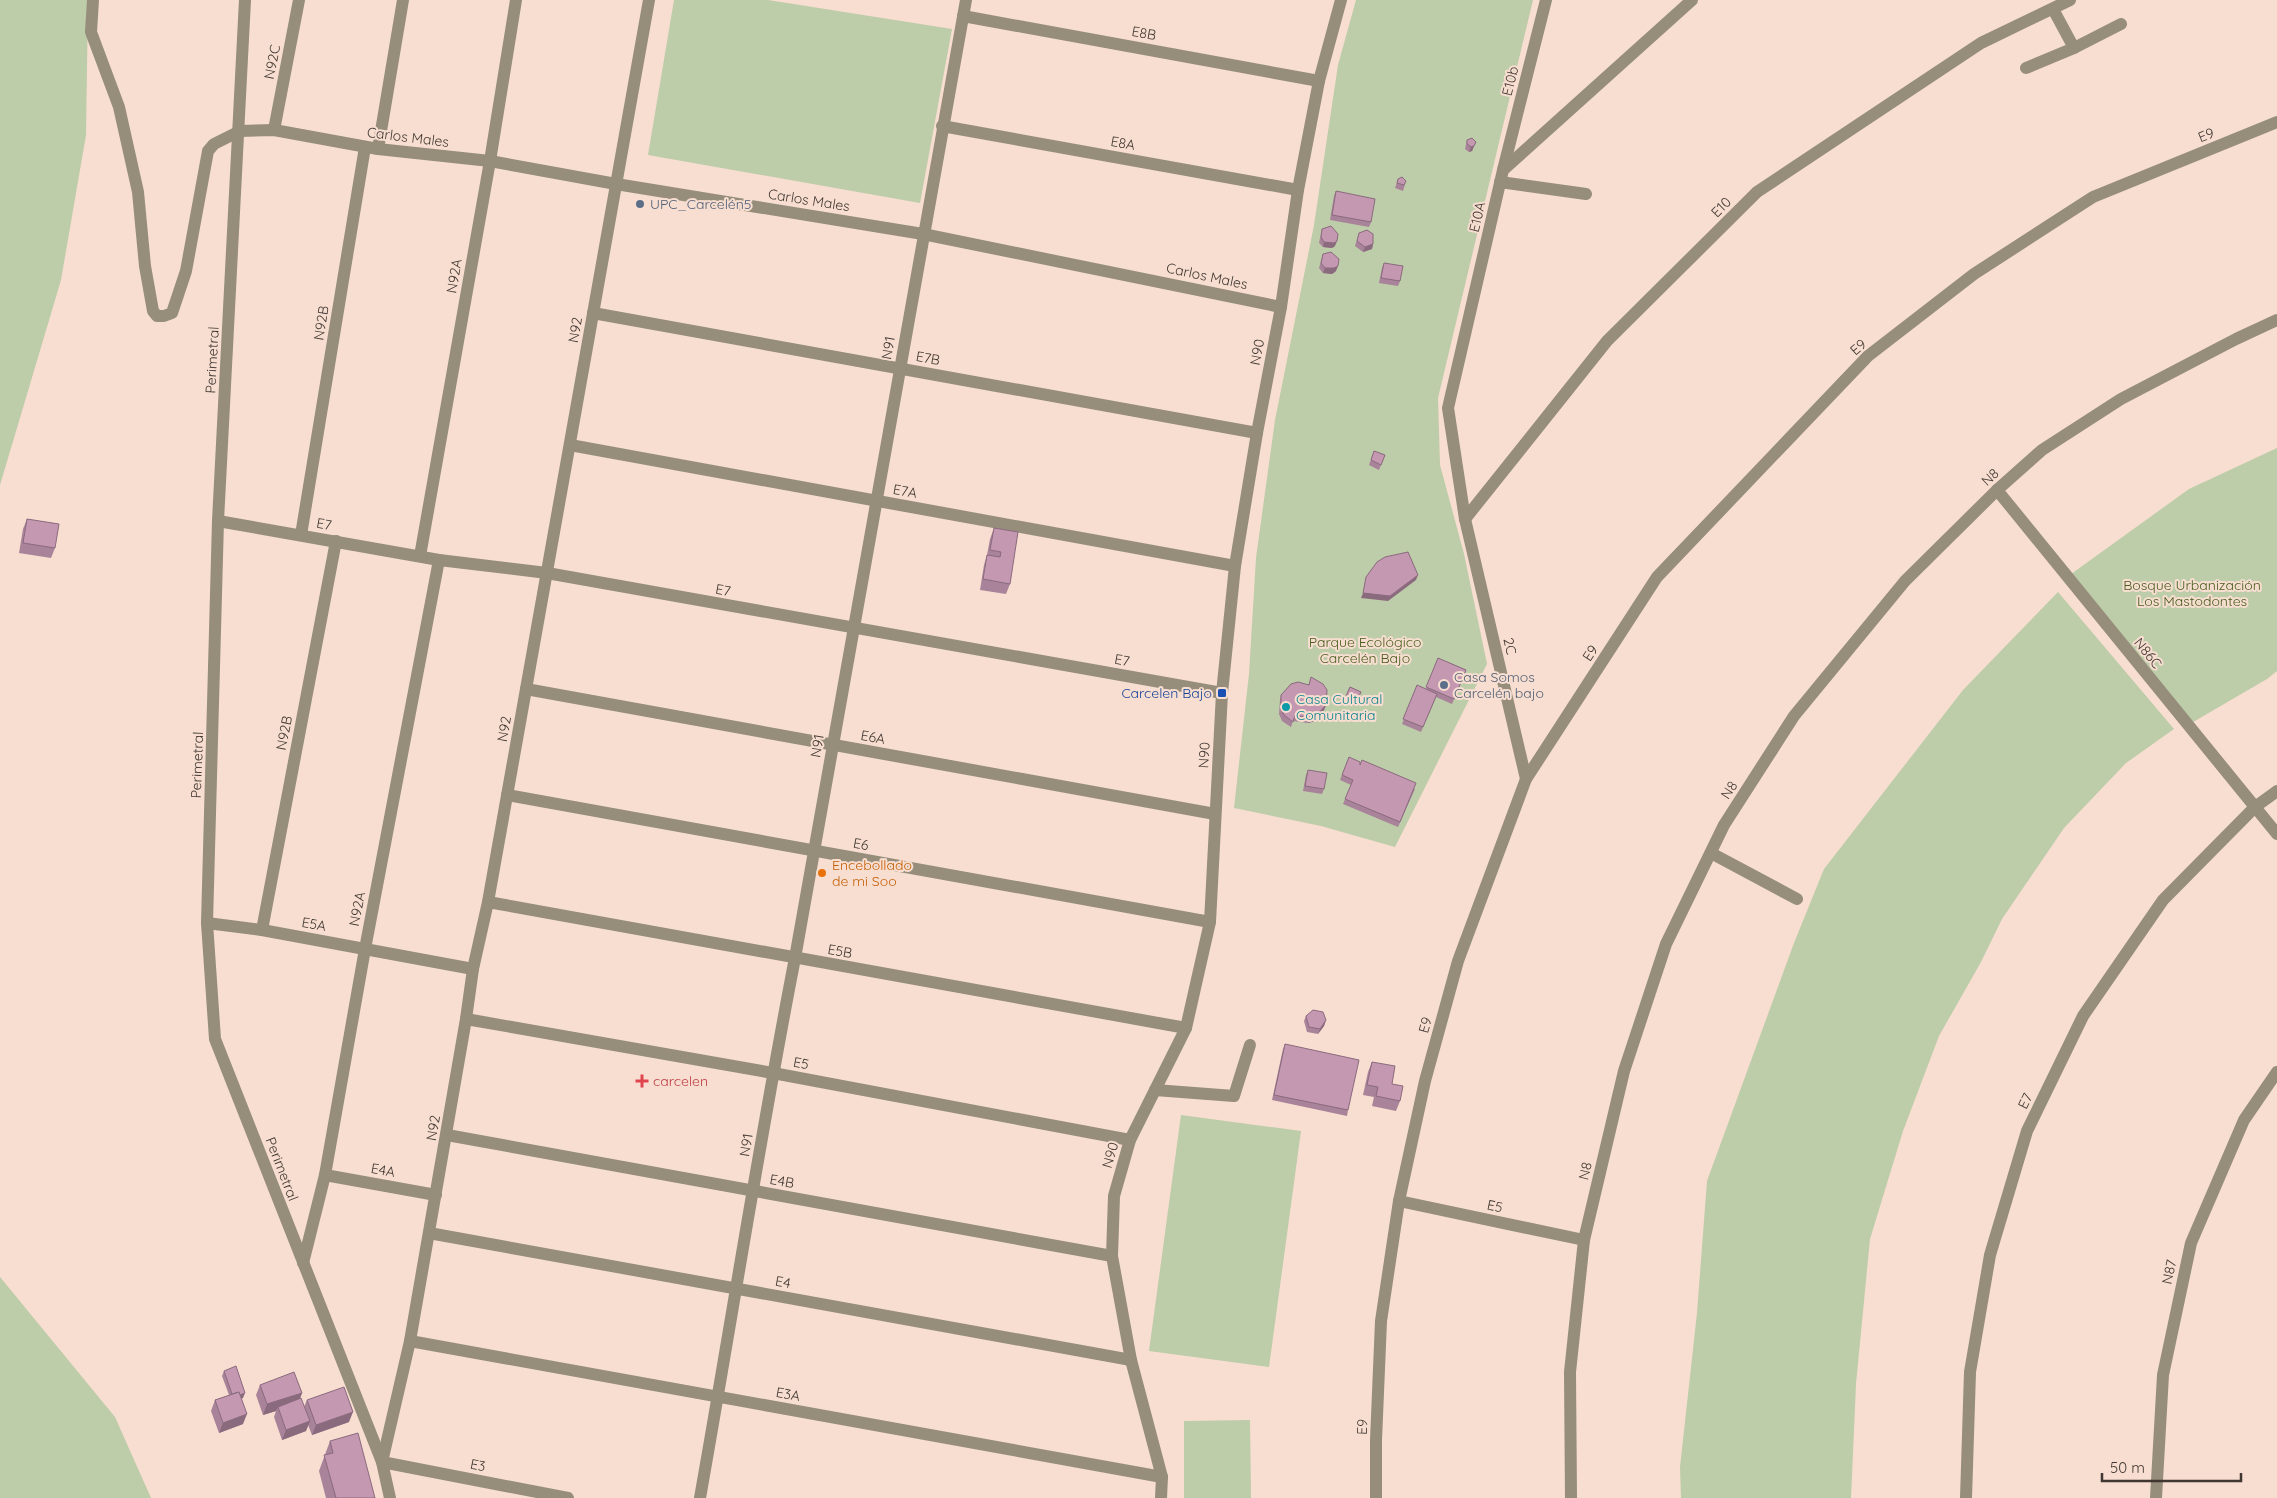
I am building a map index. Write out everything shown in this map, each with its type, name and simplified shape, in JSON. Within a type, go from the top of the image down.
[{"type":"street","points":[[93,0],[91,32],[121,117],[138,192],[145,266],[153,311],[157,316],[172,313],[186,270],[208,151],[214,144],[240,131]]},
{"type":"street","name":"Perimetral","points":[[245,0],[240,131],[218,521],[208,923],[216,1039],[382,1462],[390,1498]]},
{"type":"street","name":"N92C","points":[[274,130],[299,0]]},
{"type":"street","name":"N92B","points":[[301,535],[371,148],[403,0]]},
{"type":"street","name":"N92A","points":[[420,556],[490,162],[516,0]]},
{"type":"street","name":"N92","points":[[382,1462],[410,1341],[447,1135],[473,969],[488,902],[649,0]]},
{"type":"street","name":"N91","points":[[700,1498],[773,1073],[966,0]]},
{"type":"street","name":"N90","points":[[1162,1498],[1162,1477],[1131,1360],[1112,1256],[1114,1196],[1130,1140],[1186,1028],[1210,922],[1222,693],[1235,566],[1257,433],[1281,307],[1298,190],[1319,81],[1341,0]]},
{"type":"street","name":"E10b","points":[[1502,176],[1546,0]]},
{"type":"street","points":[[1502,176],[1692,0]]},
{"type":"street","name":"E10","points":[[1465,519],[1606,341],[1757,192],[1981,43],[2070,0]]},
{"type":"street","points":[[2053,9],[2074,48]]},
{"type":"street","name":"E8B","points":[[963,16],[1319,81]]},
{"type":"street","points":[[2026,68],[2074,48],[2122,24]]},
{"type":"street","name":"E9","points":[[1376,1498],[1376,1440],[1381,1321],[1399,1201],[1425,1081],[1458,961],[1526,779],[1657,577],[1868,356],[1974,274],[2093,197],[2277,122]]},
{"type":"street","name":"E8A","points":[[942,126],[1298,190]]},
{"type":"street","name":"Carlos Males","points":[[240,131],[274,130],[371,148],[490,162],[923,234],[1281,307]]},
{"type":"street","points":[[1502,176],[1586,194]]},
{"type":"street","name":"E10A","points":[[1465,519],[1448,408],[1502,176]]},
{"type":"street","name":"E7B","points":[[594,313],[1257,433]]},
{"type":"street","name":"N8","points":[[1571,1498],[1570,1372],[1584,1240],[1624,1071],[1666,944],[1724,826],[1794,716],[1905,581],[1997,490],[2042,450],[2121,399],[2236,339],[2277,320]]},
{"type":"street","name":"E7A","points":[[570,445],[1235,566]]},
{"type":"street","name":"N86C","points":[[1997,490],[2277,834]]},
{"type":"street","name":"2C","points":[[1465,519],[1526,779]]},
{"type":"street","name":"E7","points":[[218,521],[439,560],[547,573],[1222,693]]},
{"type":"street","name":"N92B","points":[[262,930],[336,541]]},
{"type":"street","name":"N92A","points":[[303,1263],[325,1175],[365,949],[439,560]]},
{"type":"street","name":"E6A","points":[[526,690],[1215,814]]},
{"type":"street","name":"E7","points":[[1966,1498],[1970,1372],[1990,1255],[2027,1131],[2083,1016],[2163,900],[2255,808],[2277,791]]},
{"type":"street","name":"E6","points":[[507,795],[1210,922]]},
{"type":"street","points":[[1711,853],[1798,900]]},
{"type":"street","name":"E5B","points":[[488,902],[1186,1028]]},
{"type":"street","name":"E5A","points":[[208,923],[262,930],[473,969]]},
{"type":"street","name":"E5","points":[[466,1019],[773,1073],[1130,1140]]},
{"type":"street","points":[[1155,1090],[1234,1096],[1250,1045]]},
{"type":"street","name":"N87","points":[[2156,1498],[2163,1375],[2190,1243],[2244,1120],[2277,1072]]},
{"type":"street","name":"E4B","points":[[447,1135],[1112,1256]]},
{"type":"street","name":"E4A","points":[[325,1175],[436,1195]]},
{"type":"street","name":"E5","points":[[1399,1201],[1584,1240]]},
{"type":"street","name":"E4","points":[[429,1233],[1131,1360]]},
{"type":"street","name":"E3A","points":[[410,1341],[1162,1477]]},
{"type":"street","name":"E3","points":[[382,1462],[568,1498]]},
{"type":"green space","points":[[0,0],[88,0],[86,135],[61,280],[0,485]]},
{"type":"green space","points":[[674,0],[768,0],[952,29],[920,203],[648,155]]},
{"type":"green space","name":"Parque Ecológico Carcelén Bajo","points":[[1356,0],[1533,0],[1438,398],[1440,465],[1464,554],[1487,664],[1395,847],[1321,826],[1234,808],[1249,674],[1256,558],[1275,420],[1314,225],[1338,65]]},
{"type":"green space","name":"Bosque Urbanización Los Mastodontes","points":[[2277,448],[2277,671],[2267,679],[2188,725],[2067,577],[2189,489]]},
{"type":"green space","points":[[2058,592],[2174,729],[2126,763],[2064,828],[2002,919],[1981,962],[1939,1036],[1903,1131],[1870,1239],[1856,1384],[1851,1498],[1681,1498],[1680,1467],[1697,1313],[1707,1181],[1794,943],[1824,869],[1963,690]]},
{"type":"green space","points":[[1181,1115],[1301,1131],[1269,1367],[1149,1351]]},
{"type":"green space","points":[[0,1277],[115,1417],[151,1498],[0,1498]]},
{"type":"green space","points":[[1250,1420],[1251,1498],[1184,1498],[1184,1421]]},
{"type":"building","points":[[1472,138],[1476,142],[1471,147],[1467,144],[1467,140]]},
{"type":"building","points":[[1402,177],[1406,181],[1404,185],[1397,183],[1398,179]]},
{"type":"building","points":[[1336,191],[1375,199],[1371,222],[1332,215]]},
{"type":"building","points":[[1331,226],[1338,234],[1337,241],[1334,243],[1324,242],[1321,237],[1322,229]]},
{"type":"building","points":[[1367,230],[1373,234],[1373,244],[1365,247],[1357,241],[1359,233]]},
{"type":"building","points":[[1331,252],[1339,259],[1338,266],[1325,268],[1321,263],[1323,254]]},
{"type":"building","points":[[1384,263],[1403,266],[1400,281],[1381,278]]},
{"type":"building","points":[[1374,451],[1385,455],[1381,465],[1371,460]]},
{"type":"building","points":[[27,519],[59,524],[55,548],[23,543]]},
{"type":"building","points":[[994,528],[1018,532],[1010,584],[983,579],[987,555],[1000,557],[1001,552],[990,550]]},
{"type":"building","points":[[1408,552],[1418,575],[1390,596],[1363,593],[1366,577],[1377,562],[1385,557]]},
{"type":"building","points":[[1438,658],[1466,670],[1454,699],[1426,687]]},
{"type":"building","points":[[1311,677],[1323,684],[1327,690],[1326,705],[1317,715],[1310,718],[1295,715],[1293,722],[1284,715],[1281,709],[1281,695],[1291,684],[1298,682],[1309,685]]},
{"type":"building","points":[[1417,685],[1437,694],[1423,727],[1403,719]]},
{"type":"building","points":[[1350,687],[1361,692],[1357,701],[1346,696]]},
{"type":"building","points":[[1349,757],[1360,762],[1360,765],[1362,760],[1416,783],[1400,822],[1345,799],[1353,780],[1342,775]]},
{"type":"building","points":[[1308,770],[1327,773],[1324,789],[1305,786]]},
{"type":"building","points":[[1313,1010],[1323,1012],[1326,1020],[1320,1029],[1309,1027],[1306,1016]]},
{"type":"building","points":[[1285,1044],[1359,1060],[1348,1110],[1274,1095]]},
{"type":"building","points":[[1372,1062],[1395,1066],[1392,1084],[1403,1086],[1400,1101],[1376,1096],[1378,1087],[1367,1085]]},
{"type":"building","points":[[236,1366],[245,1393],[240,1395],[239,1392],[232,1394],[224,1371]]},
{"type":"building","points":[[294,1372],[302,1393],[267,1404],[260,1385]]},
{"type":"building","points":[[344,1387],[353,1412],[316,1425],[307,1400]]},
{"type":"building","points":[[239,1392],[247,1414],[223,1423],[215,1400]]},
{"type":"building","points":[[301,1398],[310,1421],[286,1430],[278,1407]]},
{"type":"building","points":[[358,1433],[375,1498],[336,1498],[324,1455],[333,1453],[330,1441]]},
{"type":"place","name":"UPC_Carcelén5","points":[[640,204]]},
{"type":"place","name":"Casa Somos Carcelén bajo","points":[[1444,685]]},
{"type":"place","name":"Carcelen Bajo","points":[[1222,693]]},
{"type":"place","name":"Casa Cultural Comunitaria","points":[[1286,707]]},
{"type":"place","name":"Encebollado de mi Soo","points":[[822,873]]},
{"type":"place","name":"carcelen","points":[[642,1081]]}]
